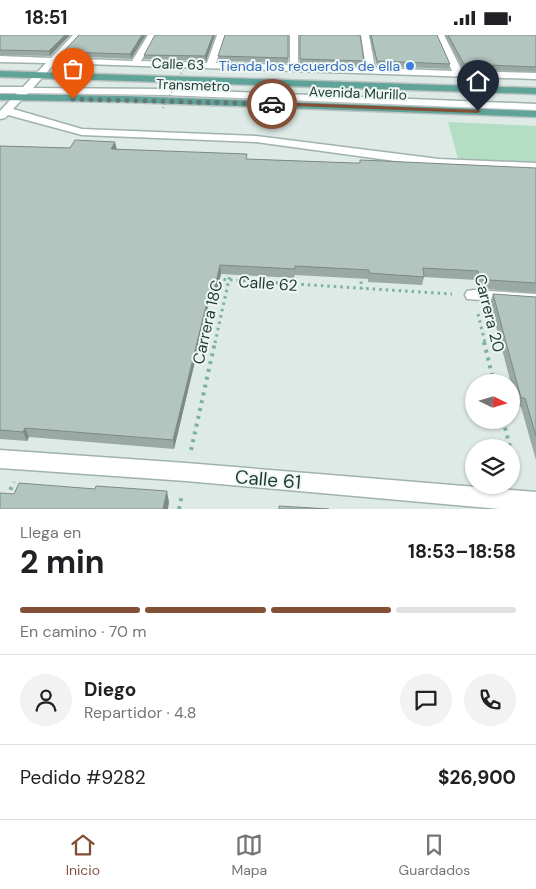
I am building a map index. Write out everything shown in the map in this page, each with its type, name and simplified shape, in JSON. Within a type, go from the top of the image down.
[{"type":"main road","name":"Avenida Murillo","points":[[0,74],[38,78],[536,91]]},
{"type":"main road","name":"Avenida Murillo","points":[[0,97],[23,94],[536,113]]},
{"type":"street","points":[[3,114],[77,35]]},
{"type":"street","points":[[135,63],[152,35]]},
{"type":"street","points":[[211,65],[221,35]]},
{"type":"street","points":[[294,35],[294,68]]},
{"type":"street","points":[[365,35],[371,71]]},
{"type":"street","points":[[440,35],[458,73]]},
{"type":"street","name":"Calle 63","points":[[0,59],[536,76]]},
{"type":"street","name":"Transmetro","points":[[0,80],[38,78],[536,97]]},
{"type":"street","name":"Transmetro","points":[[0,91],[23,94],[164,92],[536,107]]},
{"type":"street","points":[[3,114],[82,132],[256,139],[439,163],[536,167]]},
{"type":"street","points":[[473,295],[536,299]]},
{"type":"street","name":"Calle 61","points":[[0,459],[186,472],[536,502]]},
{"type":"path","points":[[163,108],[185,66]]},
{"type":"path","name":"Carrera 18C","points":[[179,509],[232,261]]},
{"type":"path","points":[[359,269],[362,289]]},
{"type":"path","name":"Calle 62","points":[[210,279],[473,295]]},
{"type":"path","name":"Carrera 20","points":[[473,295],[492,374]]},
{"type":"path","points":[[5,501],[23,461]]},
{"type":"green space","points":[[448,122],[536,126],[536,163],[458,159]]},
{"type":"building","points":[[0,35],[65,35],[49,51],[0,50]]},
{"type":"building","points":[[79,35],[142,35],[130,54],[63,52]]},
{"type":"building","points":[[155,35],[213,35],[205,56],[144,55]]},
{"type":"building","points":[[225,35],[288,35],[288,58],[218,56]]},
{"type":"building","points":[[300,35],[360,35],[364,61],[300,59]]},
{"type":"building","points":[[371,35],[437,35],[450,64],[377,61]]},
{"type":"building","points":[[448,35],[536,35],[536,67],[464,64]]},
{"type":"building","points":[[75,140],[115,142],[111,149],[247,154],[246,159],[354,163],[360,163],[360,160],[536,168],[536,283],[489,280],[488,277],[479,277],[478,271],[423,268],[424,277],[369,273],[369,270],[295,266],[295,269],[220,265],[213,295],[209,294],[173,440],[25,428],[23,432],[0,430],[0,146],[70,148]]},
{"type":"building","points":[[493,294],[536,297],[536,436],[525,398],[521,398],[520,394],[520,374],[515,374]]},
{"type":"building","points":[[19,483],[95,489],[96,486],[167,491],[163,509],[0,509],[0,493],[14,494]]},
{"type":"building","points":[[279,506],[329,509],[279,509]]},
{"type":"way so far","points":[[73,99],[272,104]]},
{"type":"place","name":"Tienda los recuerdos de ella","points":[[410,66]]},
{"type":"route","points":[[272,104],[478,111]]}]
